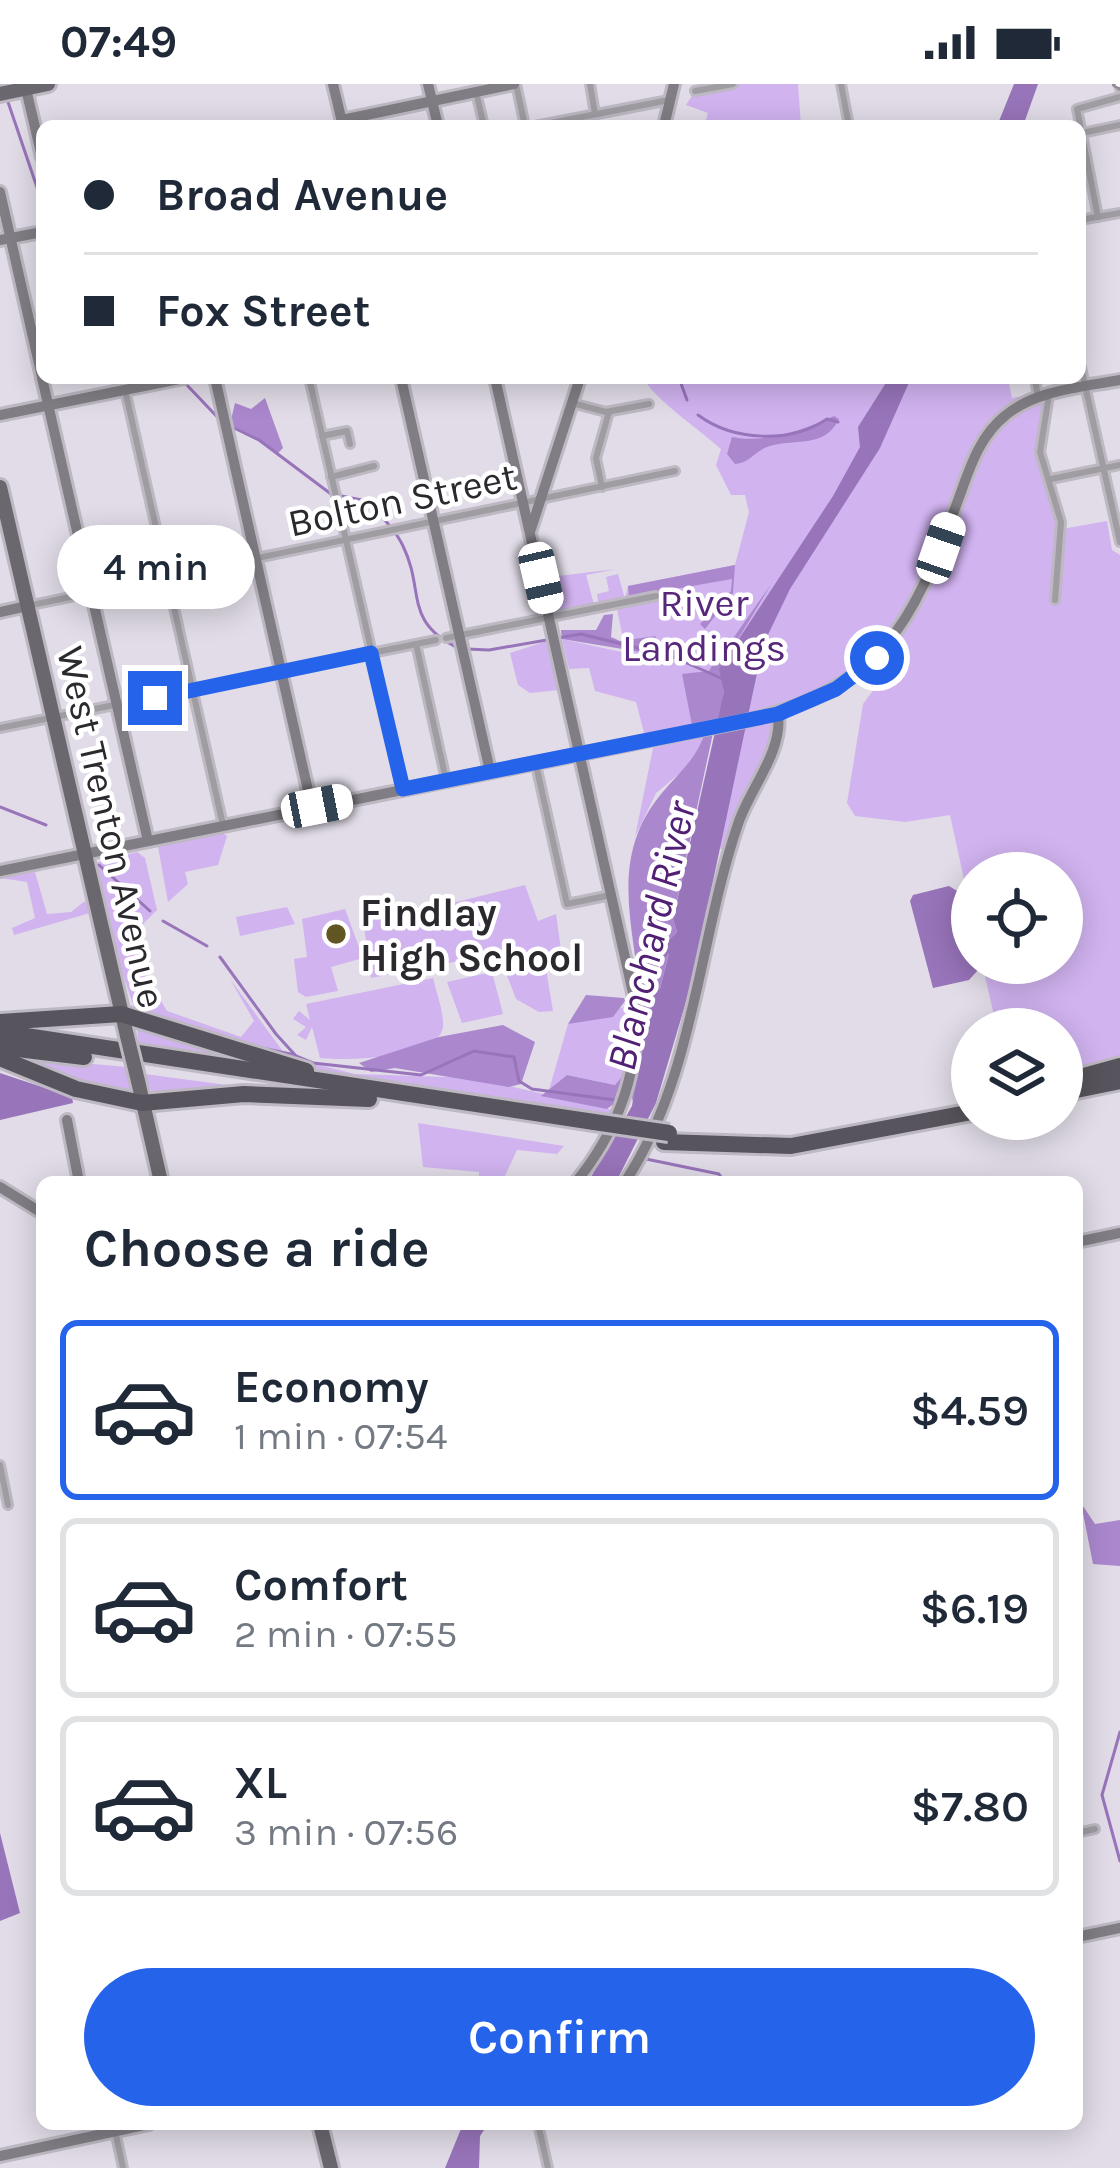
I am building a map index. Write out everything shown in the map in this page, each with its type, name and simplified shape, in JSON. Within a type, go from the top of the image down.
[{"type":"highway","points":[[0,1022],[121,1014],[278,1065],[418,1097]]},
{"type":"highway","points":[[0,1032],[592,1127]]},
{"type":"highway","points":[[0,1047],[666,1138],[791,1146],[951,1112]]},
{"type":"highway","points":[[0,1058],[76,1089],[142,1103],[244,1094],[394,1100]]},
{"type":"highway","points":[[1083,1085],[1120,1078]]},
{"type":"main road","points":[[0,94],[48,84]]},
{"type":"main road","name":"West Trenton Avenue","points":[[0,487],[160,1176]]},
{"type":"main road","points":[[322,2130],[331,2168]]},
{"type":"street","points":[[334,84],[341,120]]},
{"type":"street","points":[[428,84],[437,120]]},
{"type":"street","points":[[354,120],[515,84],[524,120]]},
{"type":"street","points":[[590,84],[595,114]]},
{"type":"street","points":[[666,120],[674,84]]},
{"type":"street","points":[[695,91],[733,84]]},
{"type":"street","points":[[841,84],[849,120]]},
{"type":"street","points":[[26,88],[36,132]]},
{"type":"street","points":[[1081,120],[1080,105],[1120,90]]},
{"type":"street","points":[[476,92],[483,120]]},
{"type":"street","points":[[565,120],[672,100]]},
{"type":"street","points":[[1086,132],[1120,125]]},
{"type":"street","points":[[1086,158],[1098,217]]},
{"type":"street","points":[[0,192],[5,239],[36,355]]},
{"type":"street","points":[[1086,219],[1120,213]]},
{"type":"street","points":[[5,239],[36,233]]},
{"type":"street","points":[[0,871],[778,714],[836,689],[891,643],[924,592],[983,439],[1009,412],[1044,396],[1120,380]]},
{"type":"street","points":[[43,384],[148,842]]},
{"type":"street","points":[[0,415],[155,384]]},
{"type":"street","points":[[216,384],[312,808]]},
{"type":"street","points":[[310,384],[403,789]]},
{"type":"street","points":[[401,384],[490,771]]},
{"type":"street","points":[[496,384],[635,1003],[634,1049],[616,1120],[580,1176]]},
{"type":"street","points":[[530,530],[578,384]]},
{"type":"street","points":[[1038,384],[1044,396],[1040,452],[1062,530],[1055,600]]},
{"type":"street","points":[[1084,384],[1120,542]]},
{"type":"street","points":[[125,390],[223,826]]},
{"type":"street","points":[[572,403],[609,412],[649,404]]},
{"type":"street","points":[[602,487],[596,458],[609,412]]},
{"type":"street","points":[[322,436],[347,431],[350,444]]},
{"type":"street","points":[[1051,479],[1120,465]]},
{"type":"street","points":[[332,480],[374,466]]},
{"type":"street","name":"Bolton Street","points":[[0,612],[675,472]]},
{"type":"street","points":[[458,643],[550,617],[656,596]]},
{"type":"street","points":[[0,728],[436,640]]},
{"type":"street","points":[[416,644],[446,780]]},
{"type":"street","points":[[628,1176],[661,1111],[736,830],[776,742],[778,714]]},
{"type":"street","points":[[535,762],[567,904],[611,895]]},
{"type":"street","points":[[67,1120],[78,1176]]},
{"type":"street","points":[[0,1186],[36,1209]]},
{"type":"street","points":[[1083,1241],[1120,1233]]},
{"type":"street","points":[[0,1465],[8,1504]]},
{"type":"street","points":[[1083,1832],[1095,1829]]},
{"type":"street","points":[[1083,1936],[1120,1928]]},
{"type":"street","points":[[0,2156],[120,2130]]},
{"type":"street","points":[[539,2130],[548,2168]]},
{"type":"street","points":[[115,2131],[123,2168]]},
{"type":"green space","points":[[733,84],[798,84],[801,120],[706,120],[708,113],[686,105],[695,91]]},
{"type":"green space","name":"River Landings","points":[[647,384],[1009,384],[1012,398],[1048,391],[1041,455],[1059,500],[1062,529],[1107,521],[1112,550],[1120,555],[1120,1059],[1083,1067],[1083,1008],[992,1008],[987,984],[1083,984],[1083,852],[958,852],[950,815],[905,822],[855,816],[847,803],[863,704],[904,649],[891,644],[857,675],[779,714],[780,727],[730,851],[706,845],[729,725],[646,740],[636,702],[595,691],[589,668],[569,669],[562,639],[626,653],[616,604],[599,607],[597,594],[609,591],[606,577],[618,574],[625,599],[628,586],[735,565],[749,512],[745,495],[731,495],[716,465],[721,449]]},
{"type":"green space","points":[[265,398],[283,448],[278,453],[230,424],[235,403],[251,409]]},
{"type":"green space","points":[[834,416],[839,419],[833,428],[818,439],[770,446],[735,464],[727,454],[732,437],[771,437]]},
{"type":"green space","points":[[545,561],[549,577],[617,569],[586,575],[595,608],[555,616]]},
{"type":"green space","name":"River Landings","points":[[735,565],[733,593],[705,629],[700,624],[731,591],[732,579],[629,597],[628,586]]},
{"type":"green space","points":[[772,583],[720,669],[724,692],[719,721],[692,725],[682,674],[709,671],[726,641],[734,637]]},
{"type":"green space","points":[[613,614],[611,637],[620,641],[655,636],[660,645],[682,645],[683,659],[562,639],[561,630],[596,630],[604,615]]},
{"type":"green space","points":[[547,641],[559,690],[530,693],[518,685],[510,653]]},
{"type":"green space","points":[[713,733],[673,919],[677,932],[664,946],[642,952],[656,979],[666,950],[669,953],[660,989],[650,993],[633,1101],[630,1083],[639,996],[629,902],[631,856],[654,803],[691,759],[704,735]]},
{"type":"green space","points":[[704,735],[696,760],[656,793],[635,837],[653,748]]},
{"type":"green space","points":[[219,831],[227,836],[218,865],[185,872],[188,884],[168,902],[158,847]]},
{"type":"green space","points":[[137,852],[145,858],[157,910],[126,941],[167,1011],[241,1037],[254,1021],[230,979],[287,1057],[355,1074],[475,1078],[617,1111],[612,1120],[308,1068],[135,1010],[111,940],[96,863]]},
{"type":"green space","points":[[35,872],[47,914],[71,912],[85,901],[90,913],[14,935],[12,928],[35,918],[27,882],[0,878]]},
{"type":"green space","points":[[525,885],[538,921],[556,914],[562,957],[524,964],[521,949],[503,959],[501,953],[371,978],[362,911],[409,901],[424,910]]},
{"type":"green space","points":[[287,907],[295,924],[240,936],[236,917]]},
{"type":"green space","points":[[345,909],[363,958],[331,967],[338,991],[306,997],[298,992],[294,959],[307,957],[302,919]]},
{"type":"green space","points":[[546,969],[553,1011],[539,1012],[516,999],[506,973]]},
{"type":"green space","points":[[492,972],[503,1014],[462,1023],[447,982]]},
{"type":"green space","points":[[433,978],[443,1026],[438,1037],[426,1045],[389,1056],[320,1058],[312,1027],[306,1040],[297,1035],[306,1027],[293,1019],[299,1011],[310,1020],[306,1004]]},
{"type":"green space","points":[[586,995],[625,1001],[613,1017],[568,1024]]},
{"type":"green space","points":[[625,1001],[624,1074],[615,1085],[567,1075],[549,1090],[568,1024],[624,1007]]},
{"type":"green space","points":[[137,1025],[280,1067],[139,1049]]},
{"type":"green space","points":[[503,1025],[535,1042],[521,1084],[509,1087],[395,1068],[371,1072],[359,1063],[439,1037]]},
{"type":"green space","points":[[0,1056],[127,1067],[132,1093],[102,1090]]},
{"type":"green space","points":[[145,1074],[263,1090],[152,1094]]},
{"type":"green space","points":[[624,1074],[615,1103],[607,1109],[541,1096],[567,1075],[615,1085]]},
{"type":"green space","points":[[418,1123],[564,1146],[557,1154],[517,1150],[505,1176],[423,1167]]},
{"type":"green space","points":[[1083,1506],[1095,1524],[1120,1520],[1120,1566],[1093,1564]]},
{"type":"shaded area","points":[[1014,84],[1038,84],[1025,120],[999,120]]},
{"type":"shaded area","name":"Blanchard River","points":[[885,384],[908,384],[880,448],[790,589],[763,645],[691,985],[656,1103],[619,1176],[591,1176],[632,1106],[650,993],[660,989],[669,953],[659,964],[657,979],[641,952],[645,941],[663,946],[677,932],[673,919],[724,692],[719,669],[833,496],[860,447],[858,427]]},
{"type":"shaded area","points":[[951,887],[951,984],[933,988],[910,901],[913,895]]},
{"type":"shaded area","points":[[0,1073],[72,1097],[73,1103],[0,1120]]},
{"type":"shaded area","points":[[0,1833],[20,1913],[0,1921]]},
{"type":"shaded area","points":[[461,2130],[484,2130],[479,2168],[445,2168]]},
{"type":"waterway","points":[[8,102],[36,184]]},
{"type":"waterway","points":[[186,384],[223,423]]},
{"type":"waterway","points":[[681,384],[687,400]]},
{"type":"waterway","points":[[698,415],[728,430],[762,436],[796,433],[827,419],[838,422]]},
{"type":"waterway","points":[[232,427],[259,440],[331,494],[367,501],[403,546],[422,616],[441,638],[458,648]]},
{"type":"waterway","points":[[467,649],[489,650],[581,634],[671,656],[723,679]]},
{"type":"waterway","points":[[0,807],[46,825]]},
{"type":"waterway","points":[[99,865],[150,911]]},
{"type":"waterway","points":[[163,921],[207,946]]},
{"type":"waterway","points":[[220,957],[276,1034],[296,1056],[313,1063],[421,1075],[474,1051],[514,1057],[519,1081],[532,1089],[615,1100]]},
{"type":"waterway","points":[[257,1047],[295,1055]]},
{"type":"waterway","points":[[646,1159],[720,1176]]},
{"type":"waterway","points":[[1120,1732],[1102,1795],[1120,1861]]},
{"type":"railway","points":[[1116,84],[1120,86]]},
{"type":"place","name":"Findlay High School","points":[[336,934]]},
{"type":"route","points":[[155,698],[371,653],[403,789],[778,714],[836,689],[877,658]]}]
